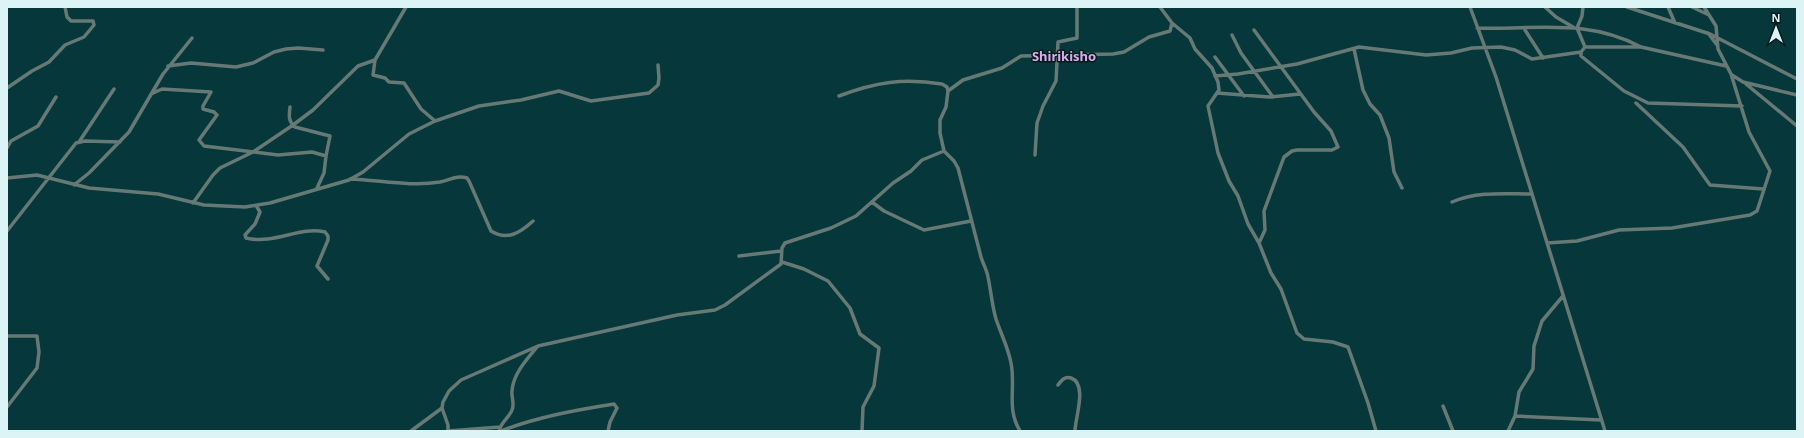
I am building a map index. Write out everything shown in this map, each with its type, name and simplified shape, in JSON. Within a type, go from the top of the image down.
[{"type":"street","points":[[7,88],[49,62],[65,46],[84,37],[94,25],[92,21],[71,21],[67,17],[65,7]]},
{"type":"street","points":[[406,7],[375,60],[373,75],[384,78],[391,83],[404,83],[421,109],[435,121]]},
{"type":"street","points":[[1035,155],[1037,123],[1043,106],[1056,81],[1058,45],[1060,41],[1077,38],[1077,7]]},
{"type":"street","points":[[1160,7],[1172,23],[1190,38],[1195,49],[1212,68],[1219,88],[1208,106],[1208,111],[1218,153],[1238,196],[1248,224],[1259,243],[1272,273],[1281,289],[1299,336],[1307,340],[1341,343],[1348,346],[1376,431]]},
{"type":"street","points":[[1470,7],[1496,77],[1605,431]]},
{"type":"street","points":[[1545,7],[1556,17],[1576,27],[1623,38],[1641,47]]},
{"type":"street","points":[[1576,27],[1582,16],[1583,7]]},
{"type":"street","points":[[1627,7],[1707,32],[1797,79]]},
{"type":"street","points":[[1668,7],[1675,23]]},
{"type":"street","points":[[1692,7],[1710,15]]},
{"type":"street","points":[[1704,7],[1716,26],[1717,45]]},
{"type":"street","points":[[948,91],[963,80],[1002,68],[1021,56],[1113,54],[1124,52],[1150,37],[1167,33],[1170,31],[1172,23]]},
{"type":"street","points":[[1477,28],[1525,30],[1576,27]]},
{"type":"street","points":[[1576,27],[1585,47]]},
{"type":"street","points":[[1254,30],[1300,94],[1331,131],[1338,147],[1332,150],[1297,150],[1284,157],[1264,211],[1265,230],[1259,243]]},
{"type":"street","points":[[1525,30],[1543,58]]},
{"type":"street","points":[[1547,243],[1577,241],[1619,230],[1666,229],[1742,218],[1756,211],[1760,204],[1770,171],[1749,132],[1731,74],[1717,45],[1707,32]]},
{"type":"street","points":[[1232,35],[1241,53],[1273,97]]},
{"type":"street","points":[[74,185],[89,173],[120,142],[136,121],[168,66],[192,38]]},
{"type":"street","points":[[1215,76],[1255,72],[1360,47],[1426,55],[1451,53],[1467,48],[1508,48],[1532,59],[1581,52],[1585,47]]},
{"type":"street","points":[[1585,47],[1641,47],[1726,66]]},
{"type":"street","points":[[168,66],[191,63],[236,67],[253,64],[274,52],[286,49],[298,48],[323,50]]},
{"type":"street","points":[[1354,49],[1363,90],[1370,104],[1380,115],[1389,138],[1394,172],[1402,188]]},
{"type":"street","points":[[1581,52],[1581,56],[1587,62],[1628,93],[1644,102],[1656,104],[1742,106]]},
{"type":"street","points":[[1215,57],[1244,96]]},
{"type":"street","points":[[193,203],[213,175],[220,168],[253,152],[293,126],[313,110],[358,66],[375,60]]},
{"type":"street","points":[[349,180],[363,172],[402,139],[435,121],[479,106],[521,100],[559,91],[591,101],[645,95],[653,92],[660,83],[658,65]]},
{"type":"street","points":[[1731,74],[1797,126]]},
{"type":"street","points":[[839,96],[878,82],[903,80],[942,84],[947,87],[946,107],[940,125],[942,144],[944,151],[956,164],[971,221],[978,241],[981,258],[988,275],[996,318],[1005,341],[1011,363],[1013,376],[1012,411],[1014,422],[1020,431]]},
{"type":"street","points":[[1743,82],[1797,95]]},
{"type":"street","points":[[7,231],[50,178],[73,146],[79,142],[114,88]]},
{"type":"street","points":[[151,94],[162,88],[210,91],[211,93],[203,106],[203,109],[214,112],[217,115],[200,138],[201,144],[210,148],[278,155],[312,152],[326,156]]},
{"type":"street","points":[[1217,93],[1273,97],[1300,94]]},
{"type":"street","points":[[7,148],[11,141],[36,128],[56,97]]},
{"type":"street","points":[[1636,102],[1683,147],[1709,184],[1764,189]]},
{"type":"street","points":[[290,107],[288,115],[293,126],[301,130],[323,133],[330,136],[326,156],[326,165],[321,183],[316,189]]},
{"type":"street","points":[[79,142],[120,142]]},
{"type":"street","points":[[782,262],[781,251],[784,243],[842,224],[856,216],[893,182],[911,171],[922,160],[944,151]]},
{"type":"street","points":[[7,178],[37,175],[74,185],[118,192],[158,194],[193,203],[213,206],[257,207],[349,180],[372,179],[411,183],[434,183],[460,176],[469,181],[491,231],[494,234],[499,236],[521,233],[533,221]]},
{"type":"street","points":[[1452,202],[1465,197],[1488,194],[1532,194]]},
{"type":"street","points":[[872,202],[884,211],[924,230],[971,221]]},
{"type":"street","points":[[257,207],[260,212],[257,220],[246,235],[246,238],[261,241],[313,231],[325,232],[328,236],[328,242],[316,266],[328,279]]},
{"type":"street","points":[[739,256],[781,251]]},
{"type":"street","points":[[608,431],[610,422],[617,408],[614,404],[608,404],[500,430],[448,431],[442,408],[443,402],[449,391],[461,380],[538,346],[676,315],[715,310],[725,305],[782,262]]},
{"type":"street","points":[[782,262],[804,269],[828,281],[850,308],[860,334],[879,348],[874,386],[863,407],[862,431]]},
{"type":"street","points":[[1508,431],[1515,416],[1519,392],[1533,369],[1534,346],[1542,321],[1563,296]]},
{"type":"street","points":[[7,336],[37,336],[39,352],[36,371],[11,399],[7,407]]},
{"type":"street","points":[[500,430],[513,410],[514,403],[512,390],[515,379],[538,346]]},
{"type":"street","points":[[1058,385],[1062,380],[1067,378],[1075,381],[1079,386],[1080,393],[1075,420],[1075,431]]},
{"type":"street","points":[[1444,406],[1453,431]]},
{"type":"street","points":[[411,431],[442,408]]},
{"type":"street","points":[[1515,416],[1601,420]]},
{"type":"district","name":"Shirikisho","points":[[1064,56]]}]
